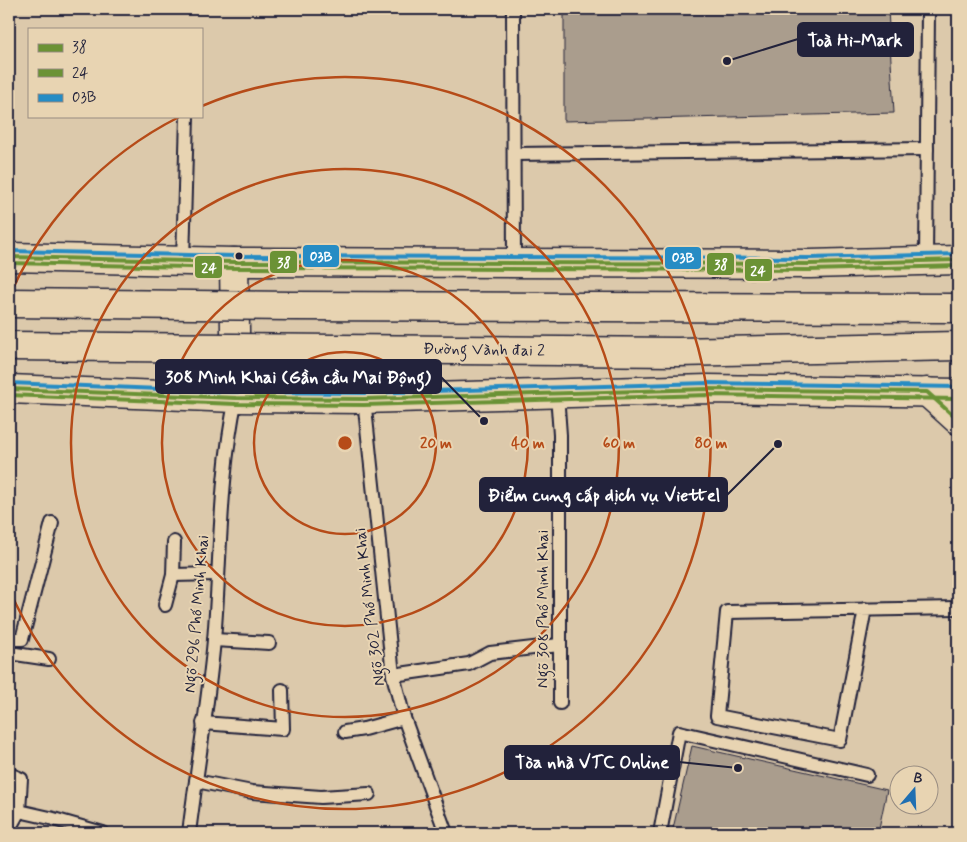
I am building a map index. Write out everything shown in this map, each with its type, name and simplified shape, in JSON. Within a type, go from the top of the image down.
[{"type":"main road","points":[[9,257],[234,262],[810,264],[958,260]]},
{"type":"main road","points":[[234,262],[236,398]]},
{"type":"main road","points":[[9,303],[958,308]]},
{"type":"main road","name":"Đường Vành đai 2","points":[[9,346],[678,352],[958,346]]},
{"type":"main road","points":[[9,390],[236,398],[364,399],[708,390],[958,393]]},
{"type":"main road","points":[[927,392],[958,420]]},
{"type":"lane","points":[[513,9],[514,263]]},
{"type":"lane","points":[[926,261],[928,9]]},
{"type":"lane","points":[[183,261],[187,118]]},
{"type":"lane","points":[[514,154],[927,149]]},
{"type":"lane","name":"Ngõ 308 Phố Minh Khai","points":[[557,394],[560,435],[560,703]]},
{"type":"lane","name":"Ngõ 296 Phố Minh Khai","points":[[189,833],[214,640],[222,486],[228,437],[236,398]]},
{"type":"lane","name":"Ngõ 302 Phố Minh Khai","points":[[364,399],[393,675],[404,718],[446,833]]},
{"type":"lane","points":[[9,644],[10,639],[22,639],[52,523]]},
{"type":"lane","points":[[164,605],[173,575],[174,542]]},
{"type":"lane","points":[[173,575],[218,574]]},
{"type":"lane","points":[[865,609],[840,740],[717,716],[727,612],[865,609],[958,608]]},
{"type":"lane","points":[[214,640],[269,643]]},
{"type":"lane","points":[[393,675],[469,664],[490,653],[559,645]]},
{"type":"lane","points":[[9,653],[49,659]]},
{"type":"lane","points":[[203,724],[283,729],[282,690]]},
{"type":"lane","points":[[345,732],[404,718]]},
{"type":"lane","points":[[660,833],[679,732],[867,775]]},
{"type":"lane","points":[[9,774],[21,779],[18,811],[9,829]]},
{"type":"lane","points":[[196,781],[252,792],[321,797],[369,794]]},
{"type":"lane","points":[[18,811],[103,833]]},
{"type":"building","points":[[564,9],[888,9],[894,113],[564,121]]},
{"type":"building","points":[[692,746],[887,790],[878,833],[672,833]]},
{"type":"transit line","name":"03B","points":[[9,251],[234,256],[810,258],[958,254]]},
{"type":"transit line","name":"38","points":[[9,257],[234,262],[810,264],[958,260]]},
{"type":"transit line","name":"24","points":[[9,263],[234,268],[810,270],[958,266]]},
{"type":"transit line","name":"03B","points":[[9,383],[236,392],[364,393],[708,383],[958,387]]},
{"type":"transit line","name":"38","points":[[9,389],[236,398],[364,399],[708,389],[927,392],[958,420]]},
{"type":"transit line","name":"24","points":[[9,395],[236,404],[364,405],[708,395],[958,399]]},
{"type":"place","name":"Toà Hi-Mark","points":[[727,61]]},
{"type":"place","name":"308 Minh Khai (Gần cầu Mai Động)","points":[[484,421]]},
{"type":"place","name":"Điểm cung cấp dịch vụ Viettel","points":[[778,444]]},
{"type":"place","name":"Tòa nhà VTC Online","points":[[738,768]]}]
